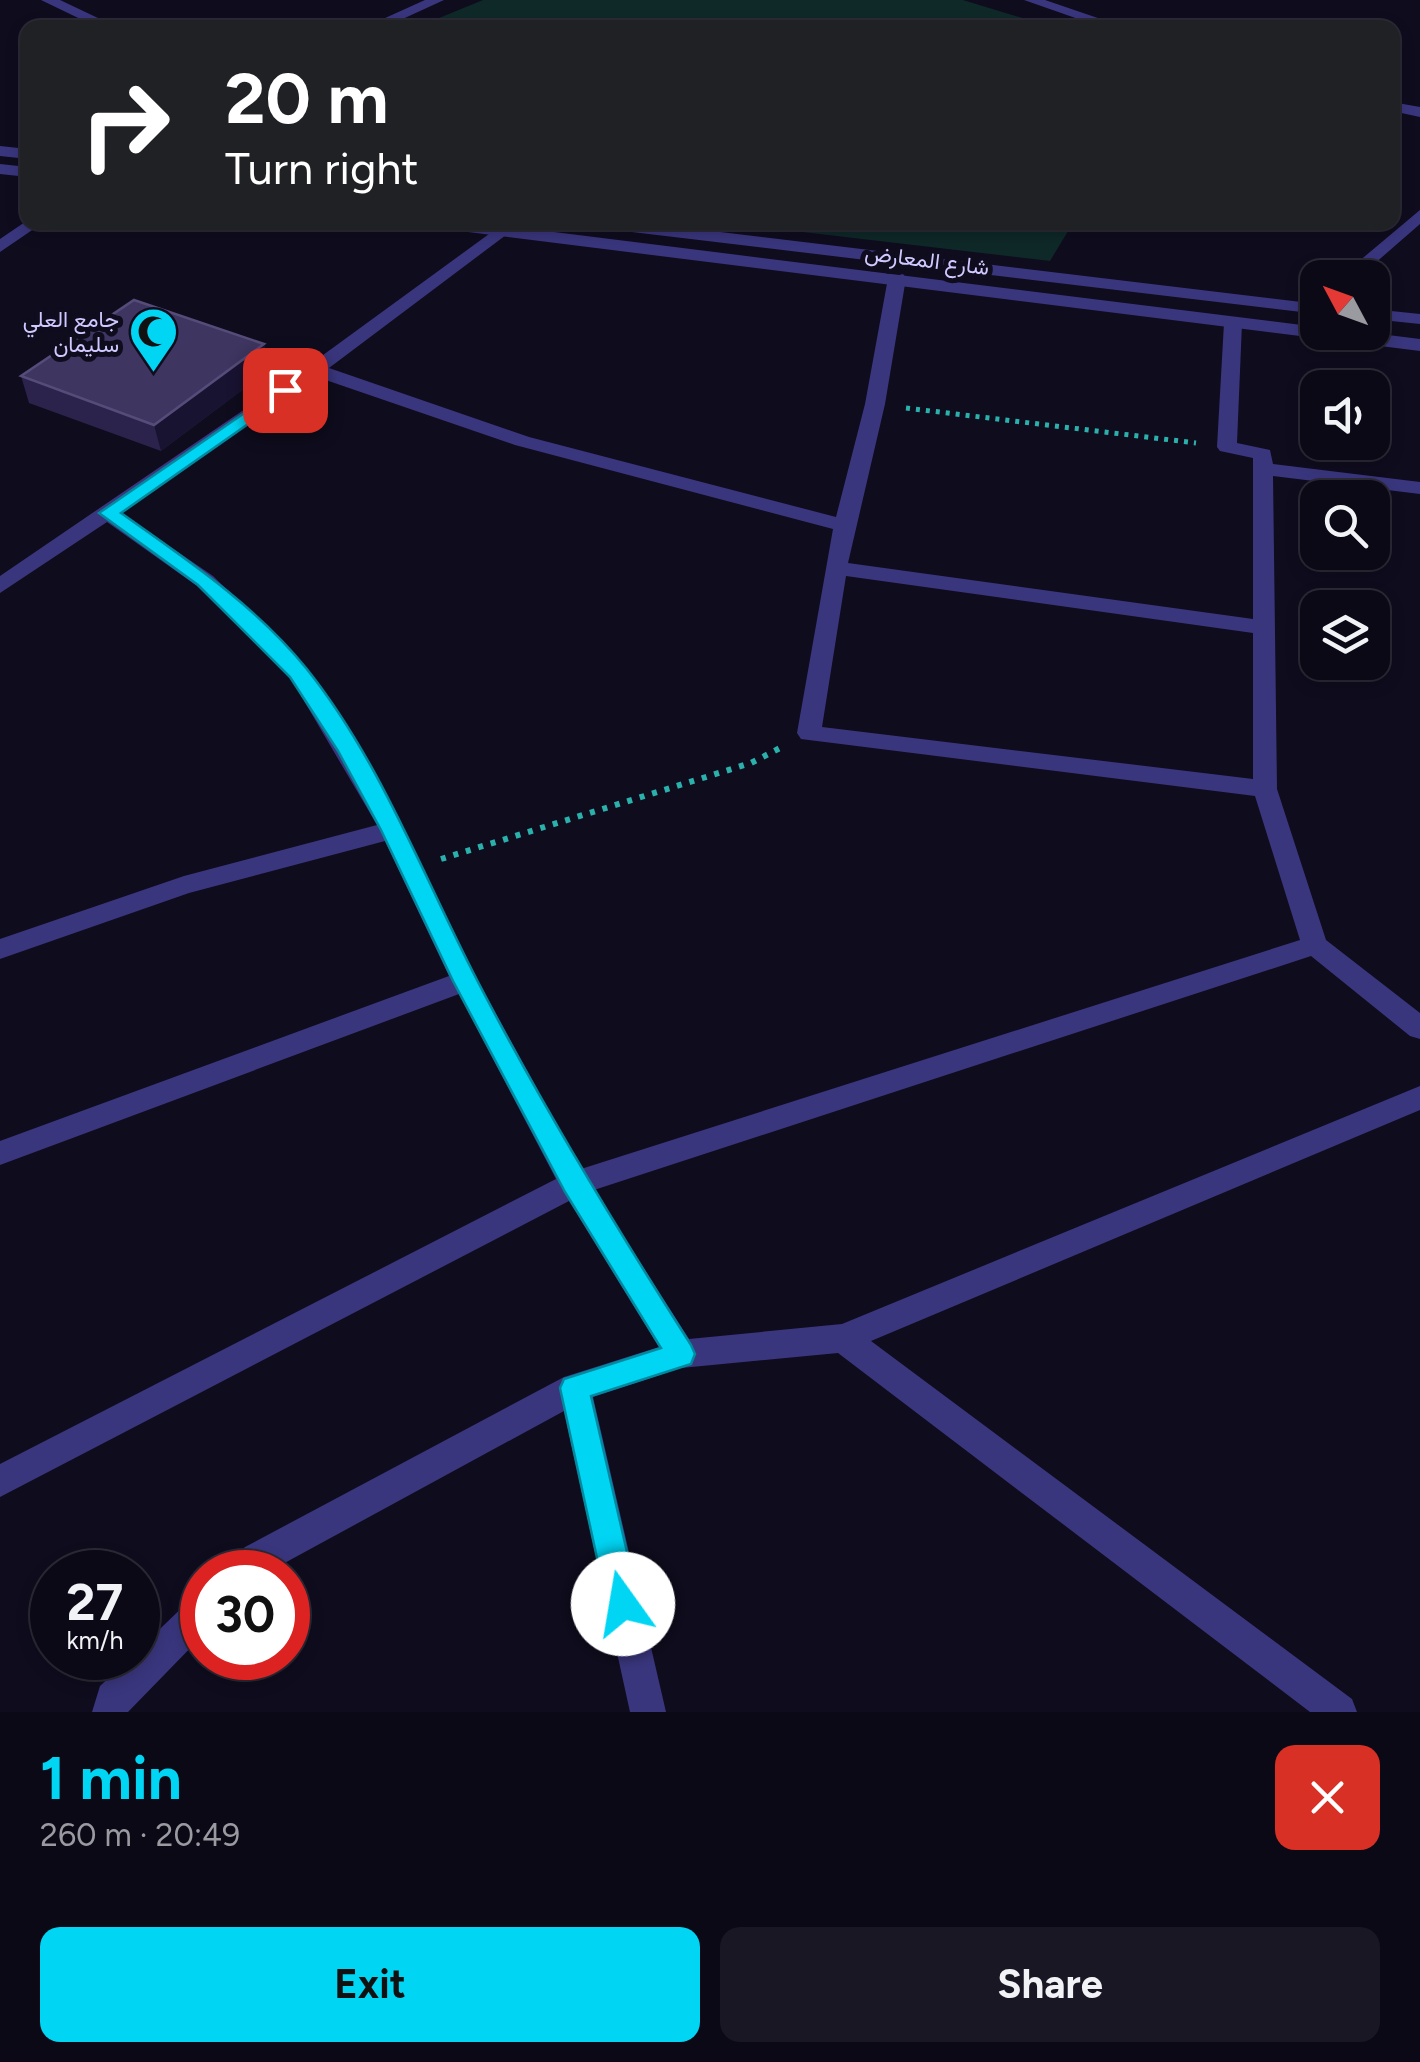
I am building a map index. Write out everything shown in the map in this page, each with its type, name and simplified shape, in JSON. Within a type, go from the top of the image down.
[{"type":"street","points":[[48,0],[94,20]]},
{"type":"street","points":[[389,20],[438,0]]},
{"type":"street","points":[[1031,0],[1095,20]]},
{"type":"street","points":[[1367,260],[1419,215]]},
{"type":"street","points":[[0,247],[24,230]]},
{"type":"street","name":"شارع المعارض","points":[[492,230],[1420,345]]},
{"type":"street","name":"شارع المعارض","points":[[659,230],[1300,304]]},
{"type":"street","points":[[0,586],[314,370],[500,231]]},
{"type":"street","points":[[898,278],[875,404],[844,526],[840,568],[809,733],[1265,789]]},
{"type":"street","points":[[1390,316],[1420,319]]},
{"type":"street","points":[[1233,323],[1227,447],[1263,454],[1265,789],[1315,945],[1420,1028]]},
{"type":"street","points":[[314,370],[522,441],[844,526]]},
{"type":"street","points":[[1261,468],[1420,488]]},
{"type":"street","points":[[108,513],[205,581],[298,672],[348,748],[465,981],[574,1184],[681,1354]]},
{"type":"street","points":[[840,568],[1263,627]]},
{"type":"street","points":[[0,949],[184,884],[392,830]]},
{"type":"street","points":[[0,1481],[574,1184],[1315,945]]},
{"type":"street","points":[[0,1153],[465,981]]},
{"type":"street","points":[[275,1550],[575,1388],[681,1354],[843,1338],[1420,1098]]},
{"type":"street","points":[[843,1338],[1339,1712]]},
{"type":"street","points":[[575,1388],[648,1712]]},
{"type":"street","points":[[110,1712],[114,1699],[180,1634]]},
{"type":"path","points":[[875,404],[1227,447]]},
{"type":"path","points":[[411,868],[751,763],[809,733]]},
{"type":"green space","points":[[483,0],[963,0],[1029,20],[434,20]]},
{"type":"green space","points":[[785,230],[1069,230],[1050,261]]},
{"type":"building","points":[[134,300],[264,344],[154,425],[21,376]]},
{"type":"place","name":"جامع العلي سليمان","points":[[154,374]]},
{"type":"route","points":[[285,390],[108,513],[205,581],[298,672],[348,748],[465,981],[574,1184],[681,1354],[575,1388],[623,1604]]}]
